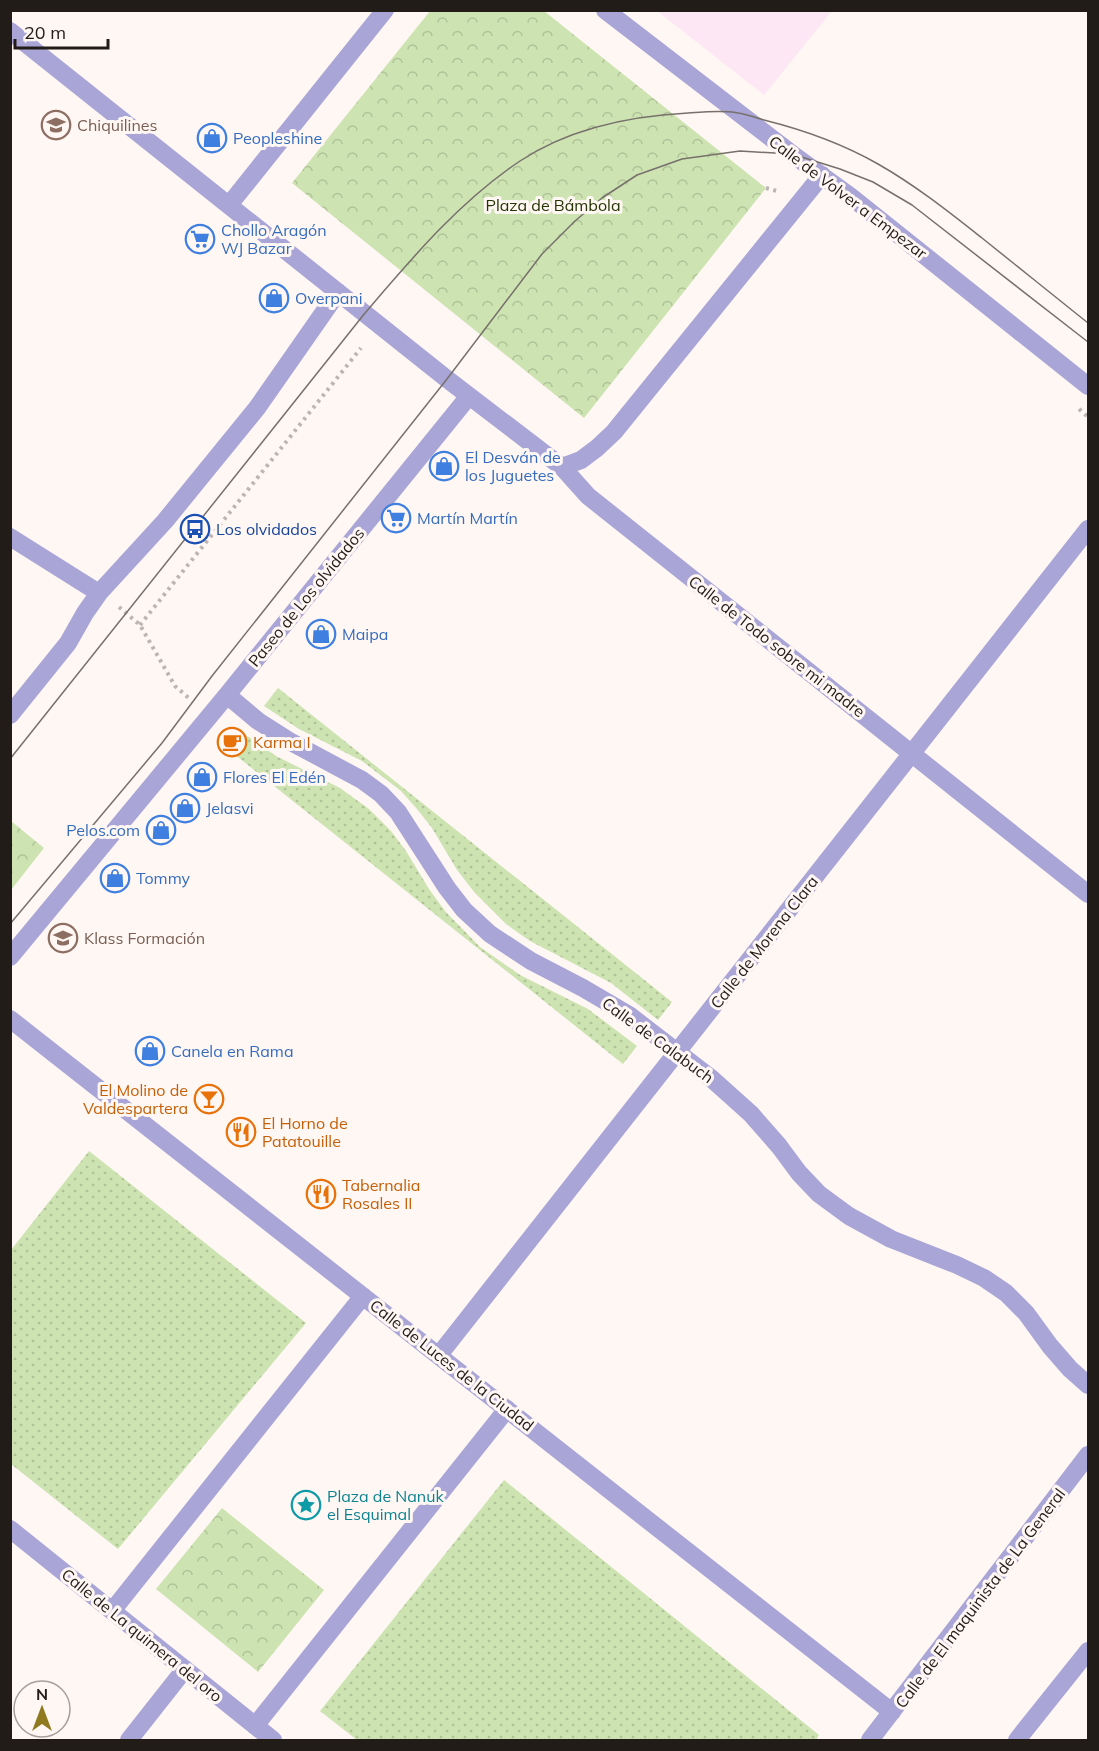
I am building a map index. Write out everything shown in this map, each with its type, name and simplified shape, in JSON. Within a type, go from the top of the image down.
[{"type":"street","points":[[229,205],[385,10]]},
{"type":"street","name":"Calle de Volver a Empezar","points":[[605,10],[850,196],[1089,386]]},
{"type":"street","points":[[10,31],[469,396]]},
{"type":"street","points":[[562,467],[581,460],[614,432],[822,175]]},
{"type":"street","points":[[10,715],[68,643],[99,593],[165,521],[256,408],[338,292]]},
{"type":"street","name":"Calle de Todo sobre mi madre","points":[[469,396],[562,467],[588,496],[1089,894]]},
{"type":"street","name":"Paseo de Los olvidados","points":[[10,957],[227,695],[469,396]]},
{"type":"street","name":"Calle de Morena Clara","points":[[439,1355],[1089,529]]},
{"type":"street","points":[[10,537],[99,593]]},
{"type":"street","name":"Calle de Calabuch","points":[[227,695],[258,721],[291,742],[362,780],[381,794],[398,812],[447,888],[465,910],[490,933],[531,961],[628,1015],[712,1078],[751,1114],[819,1194],[849,1216],[891,1239],[957,1264],[1006,1293],[1026,1313],[1070,1369],[1089,1385]]},
{"type":"street","name":"Calle de Luces de la Ciudad","points":[[10,1019],[892,1712]]},
{"type":"street","points":[[112,1611],[363,1296]]},
{"type":"street","points":[[255,1726],[507,1408]]},
{"type":"street","name":"Calle de El maquinista de La General","points":[[870,1740],[1089,1455]]},
{"type":"street","name":"Calle de La quimera del oro","points":[[10,1529],[273,1740]]},
{"type":"street","points":[[1017,1740],[1089,1651]]},
{"type":"street","points":[[129,1740],[185,1669]]},
{"type":"path","points":[[140,625],[361,348]]},
{"type":"path","points":[[99,593],[140,625],[175,686],[210,715]]},
{"type":"shaded area","points":[[657,11],[832,11],[764,95]]},
{"type":"green space","name":"Plaza de Bámbola","points":[[430,11],[544,11],[766,188],[584,418],[292,183]]},
{"type":"green space","points":[[278,688],[672,1002],[658,1020],[611,983],[530,941],[506,924],[475,893],[457,870],[432,828],[401,791],[362,761],[299,729],[264,706]]},
{"type":"green space","points":[[243,733],[276,756],[340,788],[369,809],[391,831],[406,851],[445,911],[480,947],[520,975],[588,1009],[637,1046],[623,1064],[229,750]]},
{"type":"green space","points":[[11,821],[44,848],[11,890]]},
{"type":"green space","points":[[89,1151],[306,1323],[118,1549],[11,1464],[11,1250]]},
{"type":"green space","points":[[504,1480],[819,1735],[816,1740],[357,1740],[320,1711]]},
{"type":"green space","points":[[222,1508],[324,1590],[258,1672],[156,1589]]},
{"type":"tram line","points":[[10,759],[400,272],[477,194],[520,161],[559,140],[622,121],[644,117],[713,112],[745,114],[808,133],[865,157],[932,199],[1088,323]]},
{"type":"tram line","points":[[10,924],[162,743],[542,254],[602,198],[637,175],[682,159],[740,151],[792,154],[840,169],[873,182],[912,205],[1088,342]]},
{"type":"place","name":"Chiquilines","points":[[56,125]]},
{"type":"place","name":"Peopleshine","points":[[212,138]]},
{"type":"place","name":"Chollo Aragón WJ Bazar","points":[[200,239]]},
{"type":"place","name":"Overpani","points":[[274,298]]},
{"type":"place","name":"El Desván de los Juguetes","points":[[444,466]]},
{"type":"place","name":"Martín Martín","points":[[396,518]]},
{"type":"place","name":"Los olvidados","points":[[195,529]]},
{"type":"place","name":"Maipa","points":[[321,634]]},
{"type":"place","name":"Karma I","points":[[232,742]]},
{"type":"place","name":"Flores El Edén","points":[[202,777]]},
{"type":"place","name":"Jelasvi","points":[[185,808]]},
{"type":"place","name":"Pelos.com","points":[[161,830]]},
{"type":"place","name":"Tommy","points":[[115,878]]},
{"type":"place","name":"Klass Formación","points":[[63,938]]},
{"type":"place","name":"Canela en Rama","points":[[150,1051]]},
{"type":"place","name":"El Molino de Valdespartera","points":[[209,1099]]},
{"type":"place","name":"El Horno de Patatouille","points":[[241,1132]]},
{"type":"place","name":"Tabernalia Rosales II","points":[[321,1194]]},
{"type":"place","name":"Plaza de Nanuk el Esquimal","points":[[306,1505]]}]
